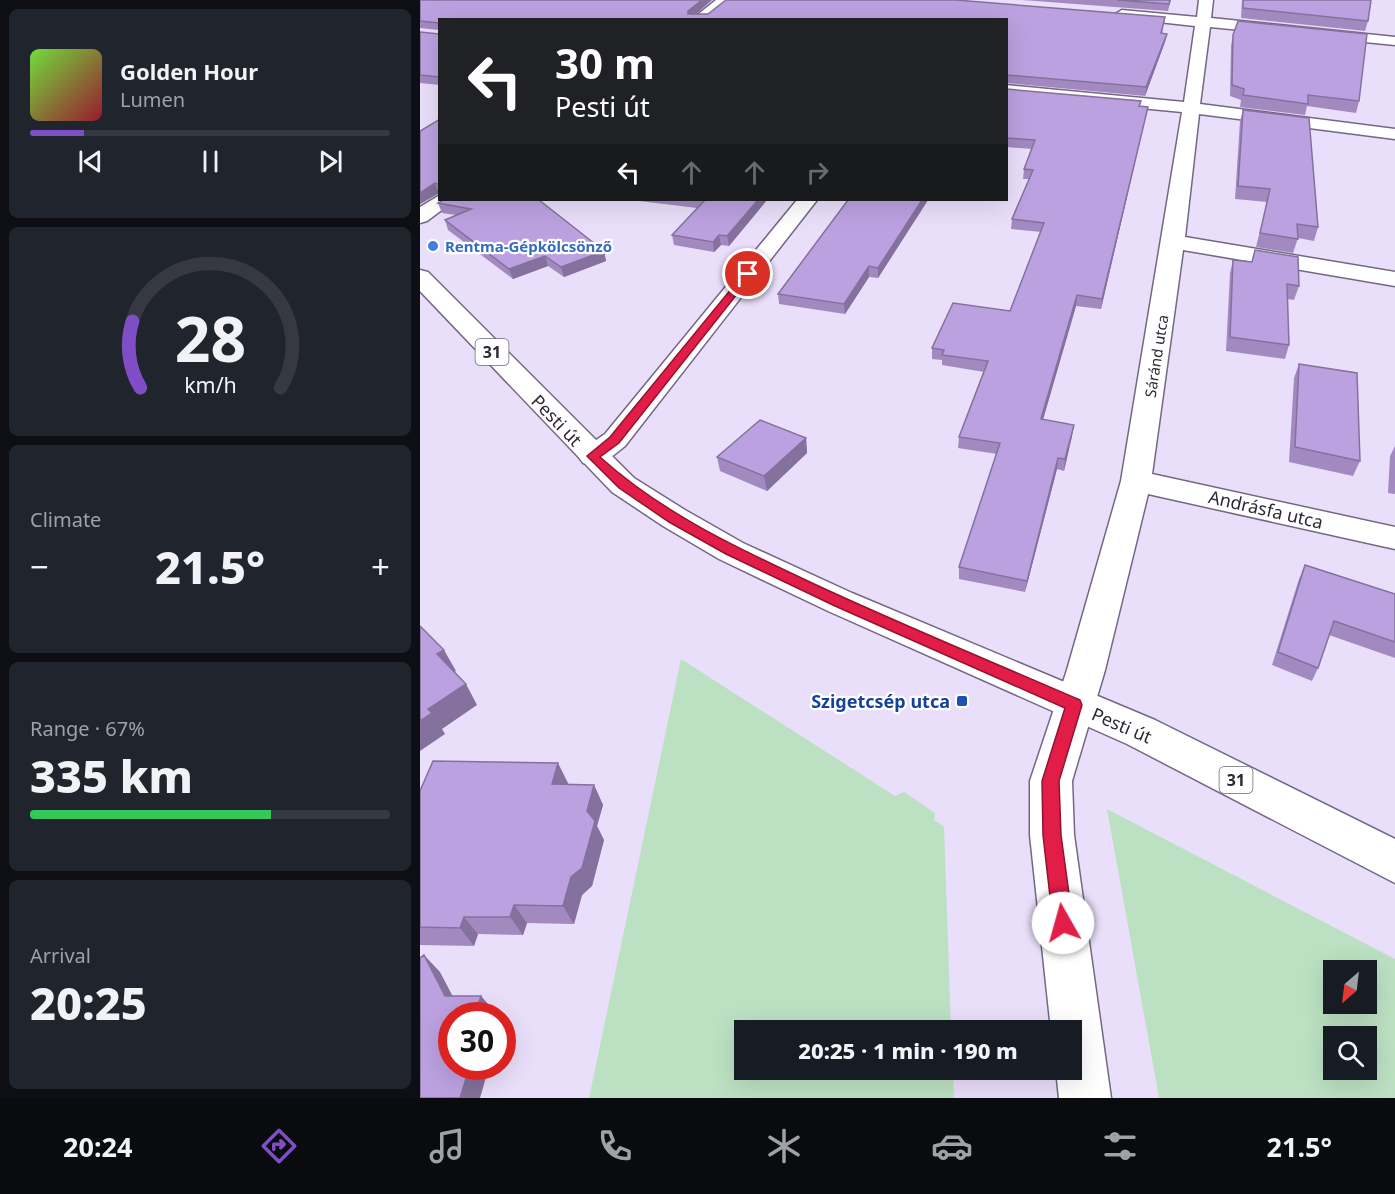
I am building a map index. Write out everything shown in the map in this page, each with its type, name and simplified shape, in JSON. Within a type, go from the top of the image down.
[{"type":"street","points":[[701,18],[726,0]]},
{"type":"street","points":[[1103,13],[1205,10],[1395,41]]},
{"type":"street","name":"Sáránd utca","points":[[1074,705],[1086,670],[1136,481],[1173,242],[1205,10]]},
{"type":"street","points":[[1008,90],[1191,108],[1395,134]]},
{"type":"street","points":[[420,217],[444,201]]},
{"type":"street","points":[[593,456],[615,440],[806,201]]},
{"type":"street","points":[[1173,242],[1395,279]]},
{"type":"street","name":"Pesti út","points":[[420,278],[623,485],[674,518],[731,551],[840,602],[1141,732],[1395,861]]},
{"type":"street","name":"Andrásfa utca","points":[[1136,481],[1395,538]]},
{"type":"street","points":[[1074,705],[1051,781],[1052,835],[1085,1098]]},
{"type":"green space","points":[[681,659],[895,796],[904,792],[935,813],[934,820],[944,827],[951,1020],[734,1020],[734,1080],[953,1080],[954,1098],[589,1098]]},
{"type":"green space","points":[[1107,809],[1395,959],[1395,1098],[1159,1098]]},
{"type":"building","points":[[420,0],[702,0],[688,11],[688,14],[708,14],[726,0],[956,0],[1165,17],[1161,33],[1167,34],[1146,87],[1008,75],[1008,18],[438,18],[438,23],[420,21]]},
{"type":"building","points":[[1117,0],[1170,0],[1169,4]]},
{"type":"building","points":[[1243,0],[1371,0],[1368,21],[1243,8]]},
{"type":"building","points":[[1238,21],[1367,34],[1359,101],[1308,95],[1308,104],[1243,95],[1244,89],[1232,85],[1233,35]]},
{"type":"building","points":[[420,32],[438,34],[438,77],[420,75]]},
{"type":"building","points":[[1008,89],[1141,101],[1139,106],[1148,107],[1102,299],[1077,295],[1041,419],[1074,425],[1065,459],[1058,458],[1027,581],[959,567],[1000,443],[959,437],[988,361],[942,355],[944,350],[932,348],[953,303],[1010,311],[1044,223],[1012,219],[1033,170],[1024,169],[1035,140],[1008,138]]},
{"type":"building","points":[[1243,110],[1309,118],[1318,227],[1297,224],[1298,239],[1260,233],[1270,189],[1238,186]]},
{"type":"building","points":[[438,120],[438,184],[435,183],[420,193],[420,131]]},
{"type":"building","points":[[441,201],[540,201],[604,251],[561,267],[545,256],[509,269],[445,220],[471,209],[438,203]]},
{"type":"building","points":[[704,201],[757,201],[727,236],[719,235],[713,242],[672,235]]},
{"type":"building","points":[[847,201],[921,201],[878,268],[869,266],[844,304],[778,294]]},
{"type":"building","points":[[1255,250],[1298,257],[1299,286],[1287,284],[1289,345],[1230,337],[1233,260],[1252,262]]},
{"type":"building","points":[[1299,364],[1357,373],[1360,461],[1295,447]]},
{"type":"building","points":[[760,420],[806,438],[764,476],[717,457]]},
{"type":"building","points":[[1305,565],[1395,594],[1395,642],[1334,621],[1318,668],[1278,652]]},
{"type":"building","points":[[420,626],[444,650],[437,654],[466,684],[428,709],[432,713],[420,721]]},
{"type":"building","points":[[433,761],[558,763],[552,784],[594,785],[587,811],[595,821],[582,868],[571,877],[563,906],[514,905],[510,917],[464,917],[460,928],[420,927],[420,791]]},
{"type":"building","points":[[424,955],[445,996],[481,996],[479,1002],[438,1002],[438,1080],[466,1080],[460,1098],[420,1098],[420,958]]},
{"type":"place","name":"Rentma-Gépkölcsönző","points":[[433,246]]},
{"type":"place","name":"Szigetcsép utca","points":[[962,701]]},
{"type":"route","points":[[748,274],[615,440],[593,456],[623,485],[731,551],[840,602],[1074,705],[1051,781],[1052,835],[1063,923]]}]
